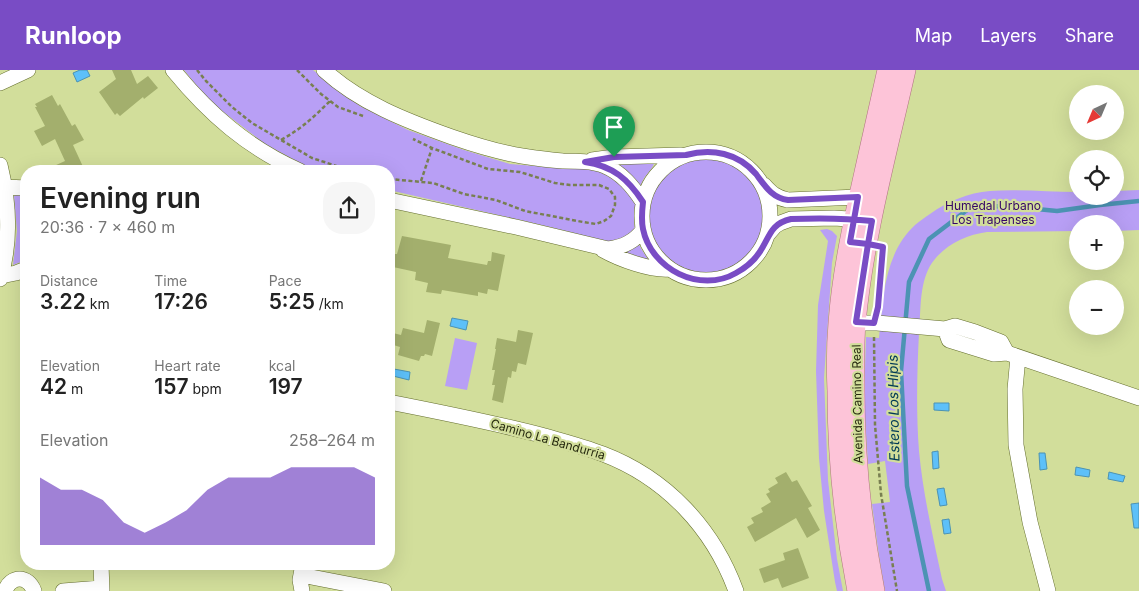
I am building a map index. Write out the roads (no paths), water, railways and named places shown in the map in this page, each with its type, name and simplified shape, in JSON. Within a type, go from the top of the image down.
[{"type":"main road","name":"Avenida Camino Real","points":[[875,591],[865,531],[857,446],[855,379],[861,323],[845,271],[863,220],[887,70]]},
{"type":"main road","name":"Avenida Camino Real","points":[[867,198],[906,70]]},
{"type":"main road","name":"Avenida Camino Real","points":[[857,591],[846,523],[837,417],[861,323]]},
{"type":"street","points":[[0,83],[28,70]]},
{"type":"street","points":[[173,70],[205,106],[231,130],[260,150],[289,165]]},
{"type":"street","points":[[324,70],[347,88],[389,112],[451,136],[520,156],[585,162],[605,166],[629,183],[643,202]]},
{"type":"street","points":[[585,162],[614,157],[686,155],[705,151],[715,152],[743,162],[774,195],[783,199],[867,198]]},
{"type":"street","points":[[686,155],[669,163],[655,176],[643,202],[642,212],[643,230],[650,248],[670,269],[685,276],[701,280],[728,277],[743,269],[762,250],[768,234],[771,214],[763,184]]},
{"type":"street","points":[[0,164],[5,187],[8,219],[5,256],[0,278]]},
{"type":"street","points":[[5,187],[20,188]]},
{"type":"street","points":[[395,201],[516,227],[599,248],[608,249],[625,246],[643,230]]},
{"type":"street","points":[[768,234],[775,226],[791,219],[834,218],[863,220]]},
{"type":"street","points":[[599,248],[648,267],[670,269]]},
{"type":"street","points":[[0,278],[20,271]]},
{"type":"street","points":[[861,323],[945,329],[949,340],[994,354],[1013,355],[1139,398]]},
{"type":"street","points":[[1013,355],[1016,445],[1030,522],[1048,591]]},
{"type":"street","name":"Camino La Bandurria","points":[[395,403],[486,421],[554,439],[604,454],[636,470],[667,491],[694,518],[716,549],[731,577],[736,591]]},
{"type":"street","points":[[63,591],[101,590],[101,570]]},
{"type":"street","points":[[302,570],[300,585],[302,591]]},
{"type":"street","points":[[306,570],[384,591]]},
{"type":"street","points":[[5,591],[11,581],[20,579],[28,582],[34,591]]},
{"type":"water","points":[[87,70],[90,76],[77,82],[73,73]]},
{"type":"water","points":[[452,318],[468,321],[466,330],[450,326]]},
{"type":"water","points":[[395,369],[410,372],[409,380],[395,376]]},
{"type":"water","points":[[934,403],[949,403],[949,411],[934,410]]},
{"type":"water","points":[[938,451],[939,468],[933,469],[932,452]]},
{"type":"water","points":[[1039,453],[1045,453],[1047,469],[1040,470]]},
{"type":"water","points":[[1076,467],[1090,470],[1089,477],[1075,475]]},
{"type":"water","points":[[1109,472],[1125,476],[1123,482],[1108,479]]},
{"type":"water","points":[[944,488],[947,505],[940,506],[937,489]]},
{"type":"water","points":[[1139,503],[1139,528],[1134,528],[1131,504]]},
{"type":"water","points":[[949,519],[951,533],[944,534],[942,520]]},
{"type":"waterway","name":"Estero Los Hipis","points":[[929,591],[907,486],[901,371],[909,282],[929,239],[971,207],[1006,206],[1057,211],[1139,201]]},
{"type":"park label","name":"Humedal Urbano Los Trapenses","points":[[993,212]]}]
